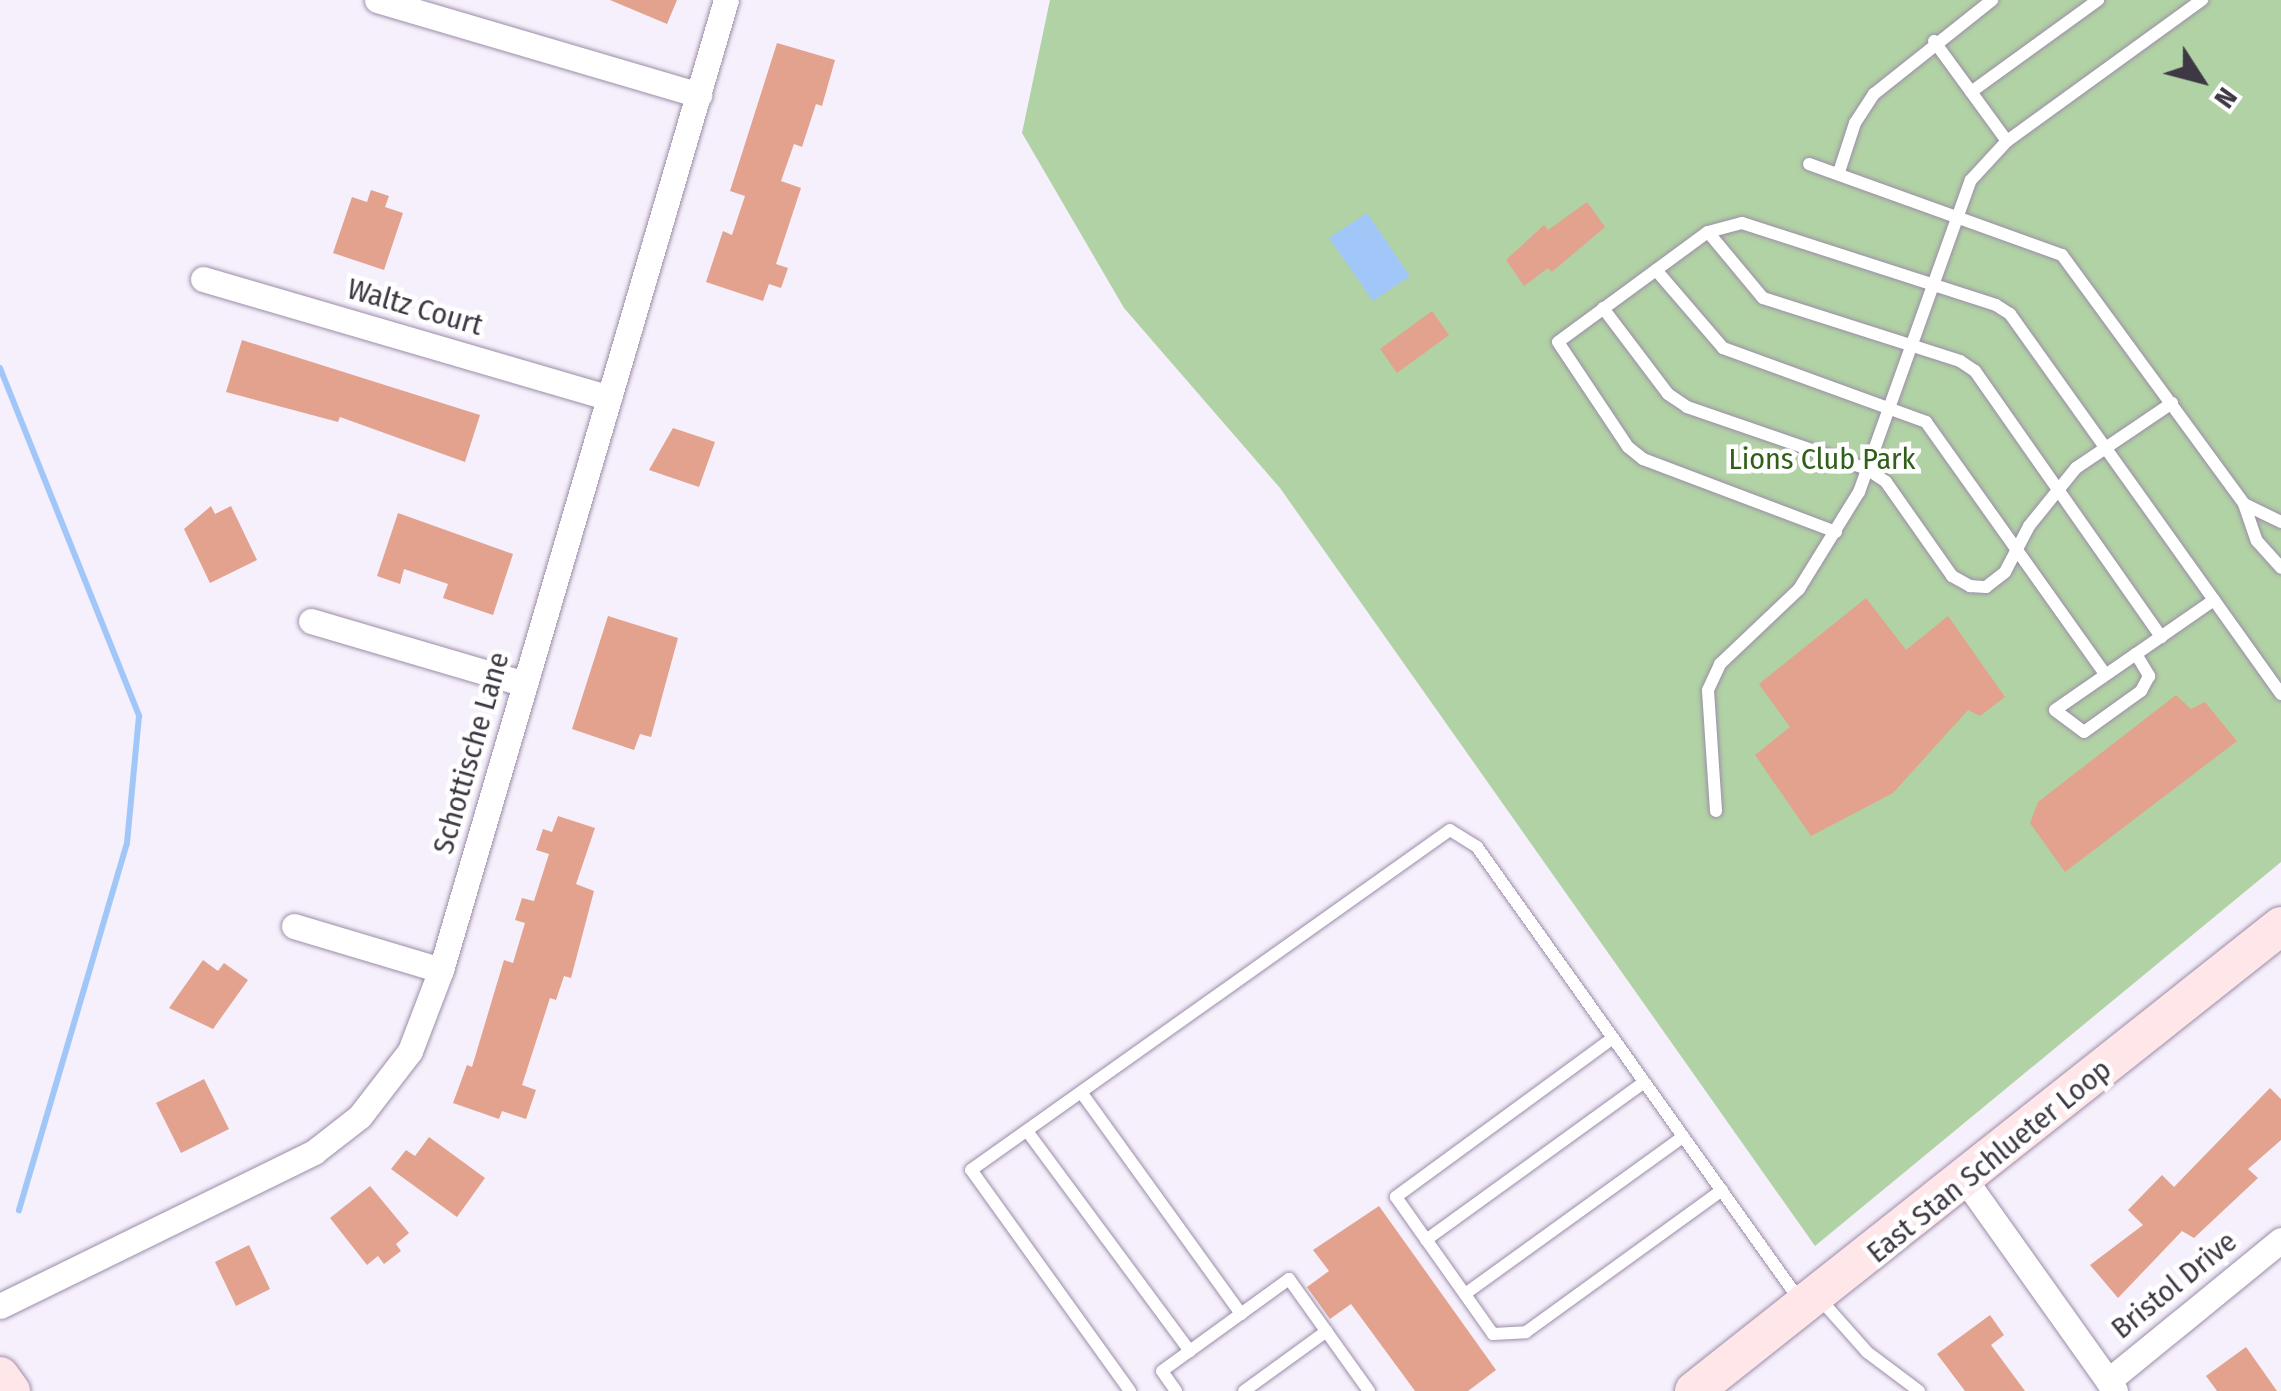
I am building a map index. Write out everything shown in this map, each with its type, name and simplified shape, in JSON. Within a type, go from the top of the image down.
[{"type":"main road","name":"East Stan Schlueter Loop","points":[[1694,1391],[1966,1181],[2281,926]]},
{"type":"main road","points":[[0,1376],[11,1391]]},
{"type":"street","points":[[377,0],[698,94]]},
{"type":"street","name":"Schottische Lane","points":[[0,1306],[289,1166],[341,1133],[404,1062],[442,970],[726,0]]},
{"type":"street","name":"Waltz Court","points":[[202,279],[609,398]]},
{"type":"street","points":[[310,621],[525,684]]},
{"type":"street","points":[[294,926],[442,970]]},
{"type":"street","points":[[1966,1181],[2111,1386]]},
{"type":"street","name":"Bristol Drive","points":[[2111,1386],[2281,1240]]},
{"type":"lane","points":[[1839,172],[1855,123],[1874,94],[1934,41],[1992,0]]},
{"type":"lane","points":[[1971,92],[2098,0]]},
{"type":"lane","points":[[1716,811],[1708,690],[1720,664],[1799,589],[1836,532],[1867,470],[1972,180],[2006,141],[2202,0]]},
{"type":"lane","points":[[1934,41],[2006,141]]},
{"type":"lane","points":[[1808,164],[1958,213],[2062,256],[2244,504],[2256,540],[2281,568]]},
{"type":"lane","points":[[1836,532],[1658,468],[1628,447],[1558,342],[1708,232],[1758,224],[2010,314],[2281,694]]},
{"type":"lane","points":[[1708,232],[1763,298],[1912,344],[1975,371],[2160,637]]},
{"type":"lane","points":[[1656,270],[1724,348],[1890,405],[1926,422],[2106,675]]},
{"type":"lane","points":[[1603,308],[1668,394],[1687,407],[1867,470],[1886,482],[1952,576],[1970,586],[1986,587],[2017,549],[2055,490],[2105,449],[2172,403]]},
{"type":"lane","points":[[2244,504],[2281,522]]},
{"type":"lane","points":[[2136,654],[2149,676],[2141,691],[2084,732],[2070,727],[2055,710],[2214,600]]},
{"type":"lane","points":[[1130,1391],[971,1170],[1450,830],[1477,848],[1722,1190],[1812,1302],[1867,1352],[1920,1391]]},
{"type":"lane","points":[[1613,1038],[1396,1197],[1492,1334],[1526,1332],[1722,1190]]},
{"type":"lane","points":[[1426,1240],[1644,1082]]},
{"type":"lane","points":[[1081,1092],[1241,1314]]},
{"type":"lane","points":[[1027,1130],[1190,1351]]},
{"type":"lane","points":[[1464,1294],[1683,1137]]},
{"type":"lane","points":[[1176,1391],[1162,1372],[1289,1280],[1362,1388]]},
{"type":"lane","points":[[1244,1391],[1327,1332]]},
{"type":"green space","name":"Lions Club Park","points":[[1050,0],[2281,0],[2281,862],[1815,1246],[1280,488],[1124,308],[1022,133]]},
{"type":"water","points":[[1367,213],[1410,276],[1373,301],[1329,238]]},
{"type":"building","points":[[610,0],[677,0],[667,24]]},
{"type":"building","points":[[777,43],[835,60],[822,106],[816,104],[802,147],[794,144],[781,181],[801,188],[776,264],[788,268],[781,288],[769,284],[763,301],[706,282],[723,231],[732,235],[745,196],[730,191]]},
{"type":"building","points":[[371,190],[389,196],[385,207],[403,213],[384,270],[333,253],[352,197],[367,202]]},
{"type":"building","points":[[1587,202],[1605,227],[1552,272],[1548,268],[1524,286],[1506,260],[1544,225],[1548,230]]},
{"type":"building","points":[[1432,311],[1449,335],[1397,373],[1380,349]]},
{"type":"building","points":[[242,340],[480,415],[465,462],[340,417],[338,422],[226,392]]},
{"type":"building","points":[[673,428],[715,442],[699,487],[649,470]]},
{"type":"building","points":[[211,506],[215,514],[231,506],[257,560],[210,583],[184,529]]},
{"type":"building","points":[[398,513],[513,554],[493,615],[443,598],[448,584],[404,569],[400,584],[377,576]]},
{"type":"building","points":[[1866,598],[1906,650],[1948,616],[2005,697],[1980,716],[1968,710],[1893,793],[1811,836],[1755,755],[1790,727],[1759,684]]},
{"type":"building","points":[[608,616],[678,638],[651,737],[640,734],[634,750],[572,729]]},
{"type":"building","points":[[2176,695],[2191,709],[2205,702],[2237,741],[2065,872],[2030,823],[2038,802]]},
{"type":"building","points":[[558,816],[595,828],[576,884],[594,891],[571,978],[564,976],[556,1000],[550,998],[522,1085],[536,1090],[526,1119],[502,1111],[499,1119],[453,1103],[467,1065],[472,1067],[504,960],[513,963],[525,923],[515,920],[522,898],[534,901],[549,854],[536,850],[543,829],[552,832]]},
{"type":"building","points":[[203,960],[218,971],[224,963],[248,980],[213,1029],[169,1008]]},
{"type":"building","points":[[204,1079],[229,1129],[181,1153],[156,1103]]},
{"type":"building","points":[[2270,1088],[2281,1099],[2281,1140],[2248,1169],[2258,1178],[2194,1238],[2182,1231],[2118,1298],[2090,1265],[2143,1225],[2128,1210],[2162,1175],[2174,1187]]},
{"type":"building","points":[[429,1137],[485,1178],[457,1217],[391,1169],[406,1150],[415,1156]]},
{"type":"building","points":[[370,1186],[409,1233],[396,1244],[401,1251],[384,1264],[378,1256],[367,1265],[330,1218]]},
{"type":"building","points":[[1379,1206],[1496,1370],[1468,1391],[1415,1391],[1351,1304],[1330,1319],[1307,1287],[1329,1271],[1313,1250]]},
{"type":"building","points":[[249,1245],[270,1289],[236,1306],[215,1262]]},
{"type":"building","points":[[1990,1315],[2004,1335],[1991,1345],[2025,1391],[1965,1391],[1937,1354]]},
{"type":"building","points":[[2246,1347],[2277,1391],[2217,1391],[2206,1376]]},
{"type":"waterway","points":[[0,368],[139,716],[127,843],[19,1210]]}]
